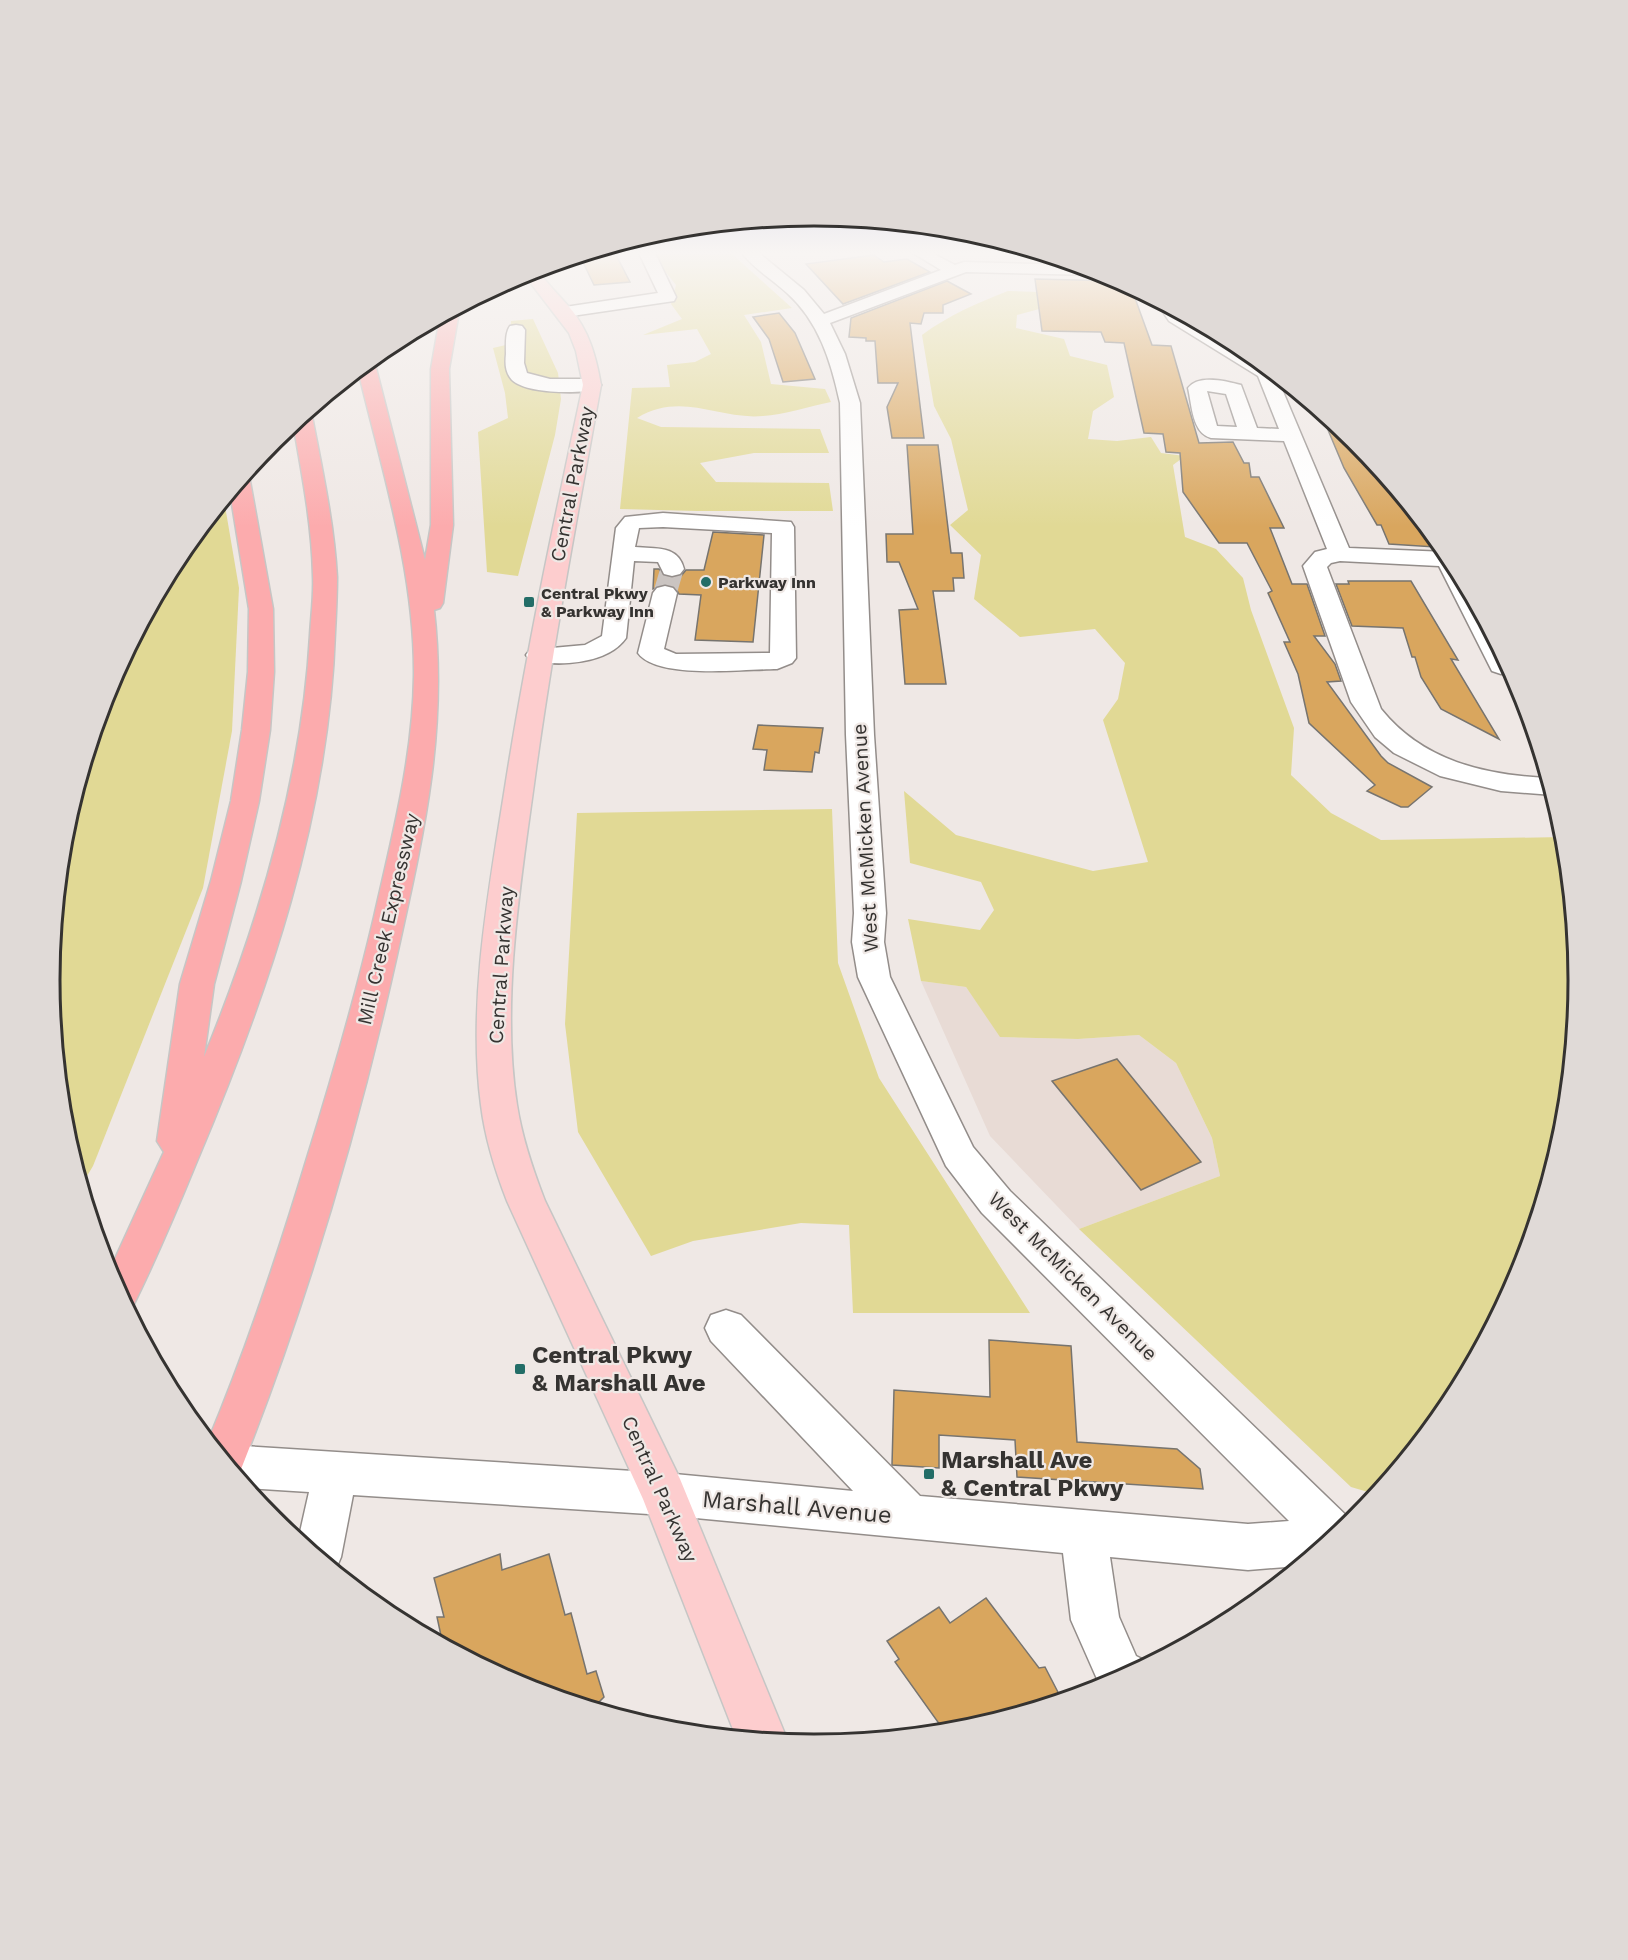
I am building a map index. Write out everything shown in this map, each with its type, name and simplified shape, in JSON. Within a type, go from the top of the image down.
[{"type":"highway","points":[[426,644],[442,525],[440,369],[444,344]]},
{"type":"highway","name":"Mill Creek Expressway","points":[[226,1451],[264,1355],[294,1269],[351,1073],[384,943],[418,785],[425,700],[426,644],[409,532],[368,372]]},
{"type":"highway","points":[[124,1283],[168,1186],[239,1012],[264,942],[295,830],[314,738],[322,649],[325,578],[321,534],[304,425]]},
{"type":"highway","points":[[168,1186],[197,984],[226,881],[245,801],[256,730],[261,672],[261,609],[241,491]]},
{"type":"main road","name":"Central Parkway","points":[[584,344],[592,385],[539,655],[508,864],[493,1011],[499,1106],[512,1164],[526,1201],[664,1494],[759,1732]]},
{"type":"street","points":[[516,344],[516,372],[521,379],[552,385],[592,385]]},
{"type":"street","name":"West McMicken Avenue","points":[[830,344],[844,378],[850,403],[860,735],[870,913],[868,942],[874,976],[959,1156],[996,1202],[1329,1530]]},
{"type":"street","points":[[1275,383],[1291,435],[1340,554]]},
{"type":"street","points":[[1249,433],[1237,392],[1228,387],[1207,385],[1197,388],[1208,430],[1249,433],[1291,435]]},
{"type":"street","points":[[539,655],[591,651],[608,645],[614,638],[627,528],[633,522],[663,520],[783,527],[783,658],[777,661],[733,663],[673,662],[651,653],[665,594]]},
{"type":"street","points":[[623,553],[663,556],[670,560],[672,569]]},
{"type":"street","points":[[1439,559],[1340,554],[1323,557],[1314,566],[1367,709],[1389,736],[1427,760],[1450,770],[1503,783],[1542,786]]},
{"type":"street","points":[[726,1328],[909,1517]]},
{"type":"street","name":"Marshall Avenue","points":[[239,1467],[664,1494],[1248,1547],[1316,1542]]},
{"type":"street","points":[[320,1549],[335,1473]]},
{"type":"street","points":[[1084,1533],[1095,1620],[1118,1670]]},
{"type":"shaded area","points":[[508,344],[545,344],[558,373],[561,399],[555,435],[518,576],[487,572],[478,432],[508,418],[505,393],[493,348]]},
{"type":"shaded area","points":[[706,344],[762,344],[771,384],[825,389],[831,402],[763,416],[730,414],[700,408],[670,407],[654,410],[637,418],[661,427],[820,429],[829,453],[754,453],[700,463],[716,482],[829,483],[833,511],[620,509],[632,388],[670,387],[667,365],[695,362],[711,354]]},
{"type":"shaded area","points":[[924,344],[1066,344],[1070,356],[1107,365],[1114,397],[1093,411],[1088,439],[1117,441],[1151,437],[1161,453],[1185,456],[1173,465],[1185,537],[1216,549],[1243,578],[1251,610],[1294,728],[1291,775],[1331,813],[1381,840],[1555,837],[1562,882],[1568,980],[1562,1078],[1554,1127],[1542,1175],[1511,1269],[1467,1357],[1441,1399],[1412,1439],[1367,1492],[1351,1487],[1079,1229],[1220,1176],[1212,1138],[1176,1063],[1139,1035],[1078,1039],[1000,1037],[966,987],[921,981],[908,919],[980,930],[994,910],[981,882],[910,863],[904,791],[956,835],[1093,871],[1148,862],[1103,720],[1118,699],[1125,663],[1095,629],[1020,637],[974,599],[981,555],[950,525],[968,510],[951,439],[934,406]]},
{"type":"shaded area","points":[[226,509],[239,588],[232,731],[203,888],[93,1166],[87,1177],[74,1127],[66,1078],[62,1029],[60,980],[62,931],[66,882],[74,833],[100,738],[117,691],[161,603],[187,561]]},
{"type":"shaded area","points":[[832,809],[838,963],[879,1078],[1030,1313],[853,1313],[849,1225],[801,1223],[693,1241],[651,1256],[578,1132],[565,1024],[577,813]]},
{"type":"shaded area","points":[[921,981],[966,987],[1001,1037],[1078,1039],[1139,1035],[1176,1063],[1212,1138],[1220,1176],[1079,1229],[990,1136]]},
{"type":"building","points":[[771,344],[800,344],[815,379],[783,382]]},
{"type":"building","points":[[875,344],[913,344],[924,438],[892,438],[887,407],[898,383],[878,383]]},
{"type":"building","points":[[1124,344],[1171,346],[1199,443],[1233,442],[1244,463],[1249,463],[1251,477],[1259,477],[1284,528],[1270,528],[1292,584],[1307,584],[1325,636],[1314,636],[1335,664],[1341,681],[1327,682],[1388,763],[1432,787],[1408,807],[1401,807],[1367,791],[1375,785],[1309,723],[1298,674],[1284,642],[1290,642],[1268,593],[1272,591],[1247,543],[1219,543],[1183,492],[1180,453],[1166,452],[1163,434],[1144,433]]},
{"type":"building","points":[[1327,428],[1381,483],[1431,547],[1389,544],[1381,525],[1377,525],[1344,468]]},
{"type":"building","points":[[907,445],[938,445],[951,553],[962,553],[964,578],[953,578],[954,591],[933,591],[946,684],[905,684],[899,610],[918,609],[899,562],[887,562],[886,534],[913,534]]},
{"type":"building","name":"Parkway Inn","points":[[713,532],[764,535],[753,642],[695,640],[701,595],[679,594],[675,587],[666,584],[653,589],[654,569],[659,569],[663,576],[671,578],[681,576],[686,570],[704,570]]},
{"type":"building","points":[[1348,581],[1411,581],[1458,660],[1451,659],[1499,739],[1441,709],[1421,677],[1403,628],[1352,626],[1336,584],[1349,584]]},
{"type":"building","points":[[758,725],[823,728],[819,753],[815,752],[812,772],[764,770],[767,750],[753,749]]},
{"type":"building","points":[[1117,1059],[1201,1162],[1141,1190],[1052,1081]]},
{"type":"building","points":[[989,1340],[1071,1346],[1077,1442],[1177,1449],[1200,1469],[1203,1489],[1017,1477],[1015,1440],[939,1435],[939,1468],[892,1465],[894,1390],[990,1397]]},
{"type":"building","points":[[500,1554],[502,1570],[549,1554],[565,1615],[571,1613],[587,1674],[596,1671],[604,1697],[599,1702],[525,1677],[441,1635],[437,1617],[444,1617],[434,1578]]},
{"type":"building","points":[[986,1598],[1039,1668],[1045,1667],[1058,1693],[1009,1708],[939,1724],[895,1662],[899,1659],[887,1641],[939,1607],[950,1623]]},
{"type":"tunnel","points":[[665,593],[672,569]]},
{"type":"place","name":"Parkway Inn","points":[[706,582]]},
{"type":"place","name":"Central Pkwy & Parkway Inn","points":[[529,602]]},
{"type":"place","name":"Central Pkwy & Marshall Ave","points":[[520,1369]]},
{"type":"place","name":"Marshall Ave & Central Pkwy","points":[[929,1474]]}]
